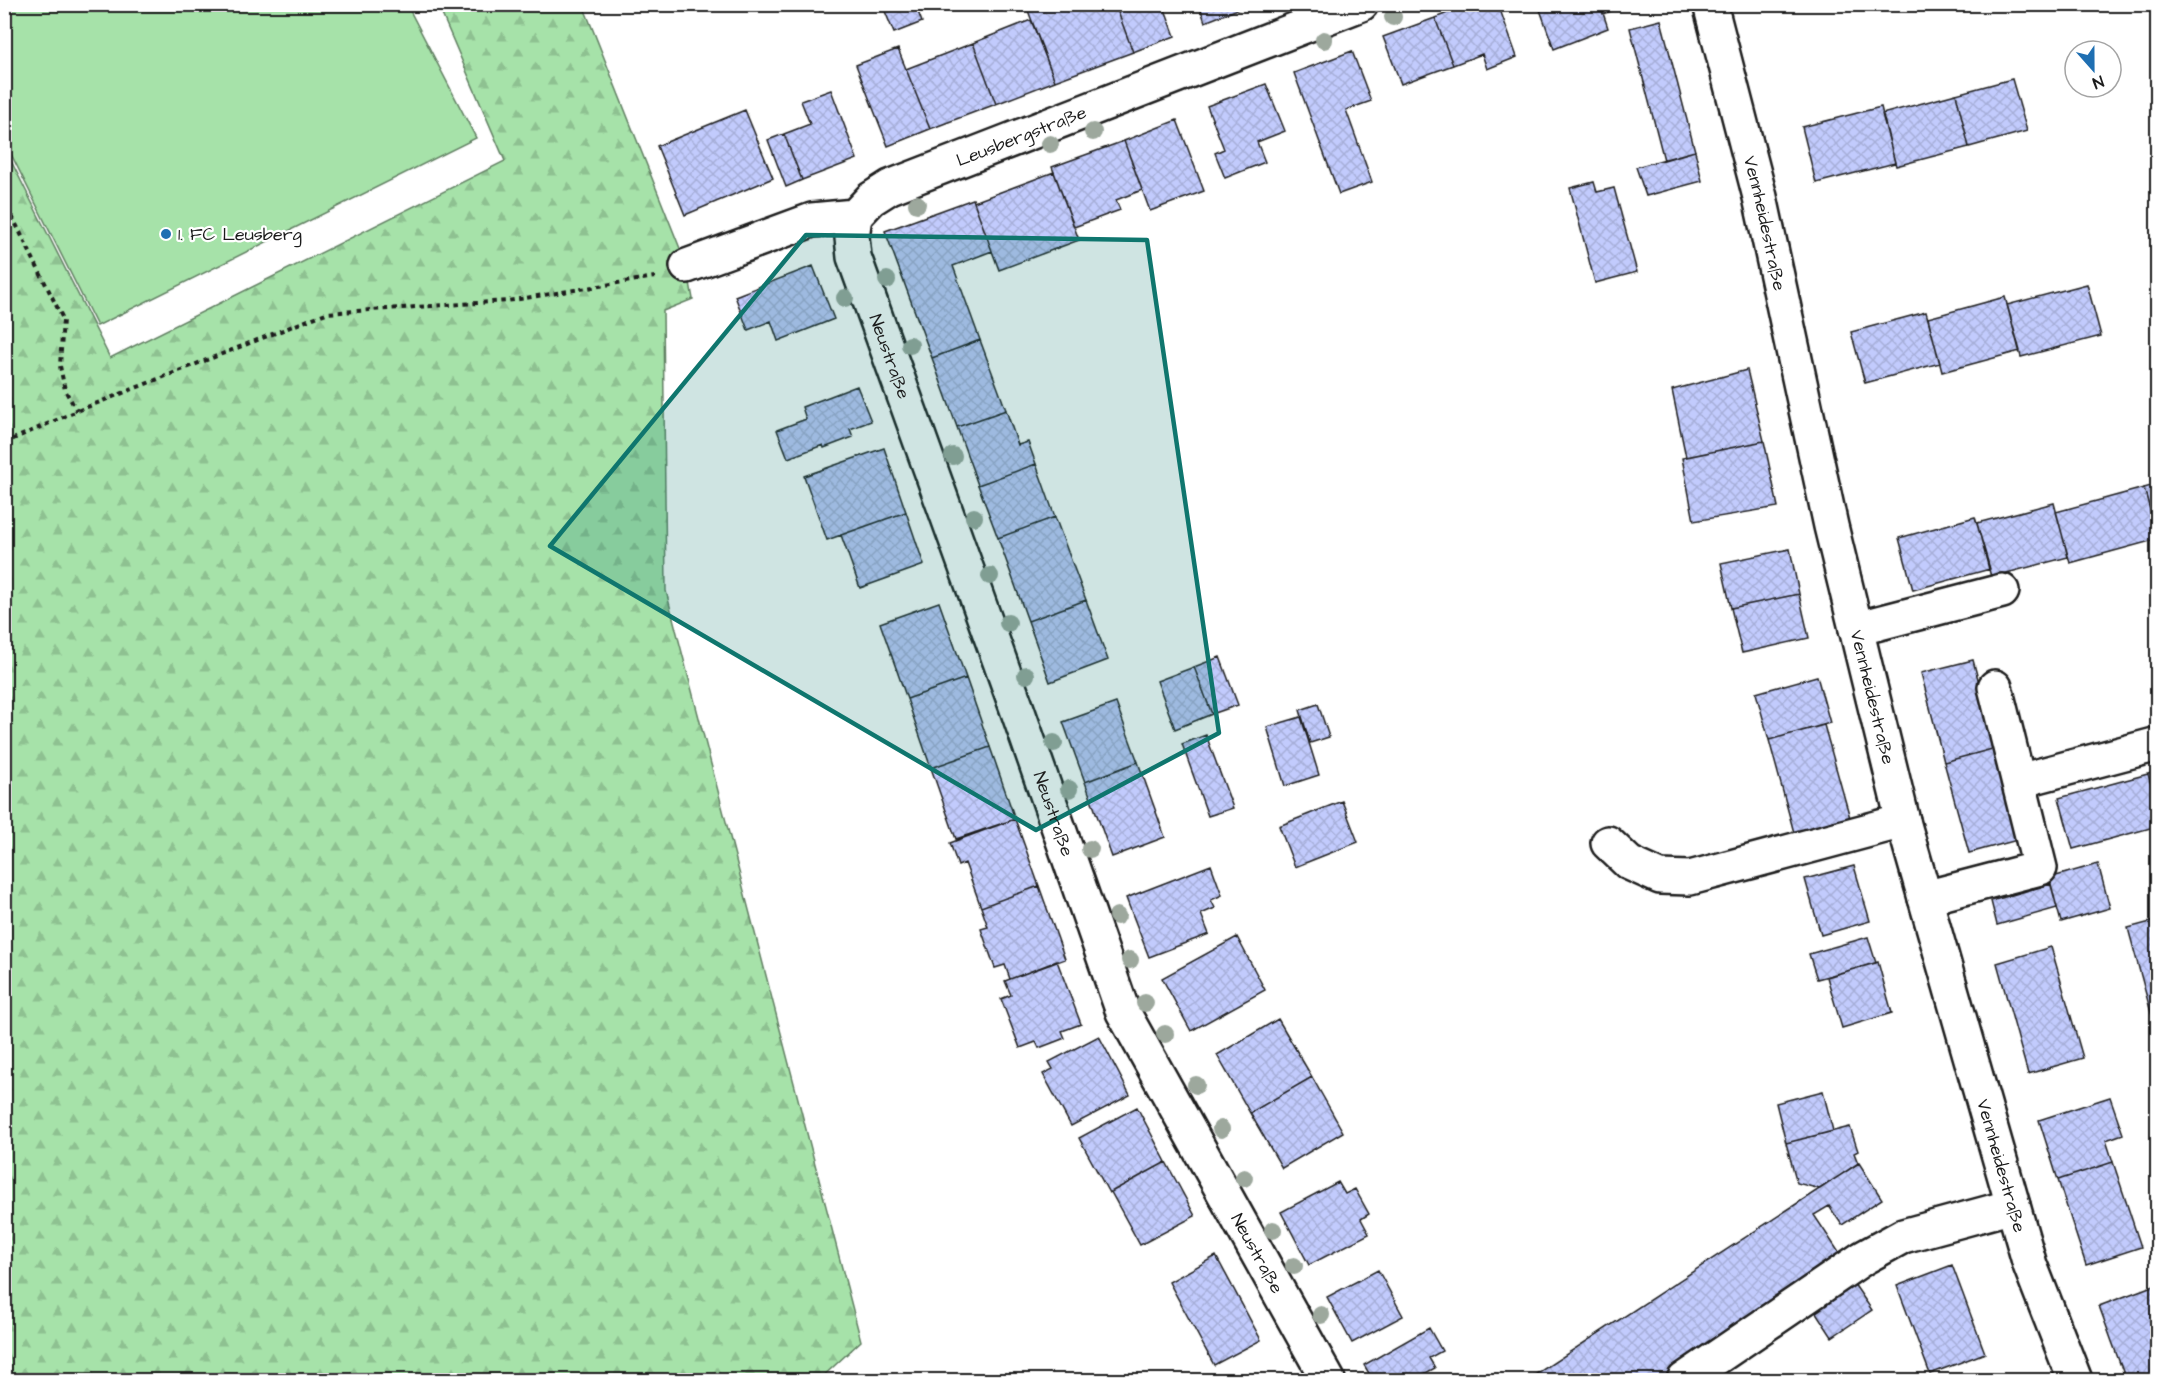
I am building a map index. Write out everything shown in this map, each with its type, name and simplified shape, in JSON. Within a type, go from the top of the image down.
[{"type":"street","name":"Leusbergstraße","points":[[855,216],[871,199],[890,187],[1361,4]]},
{"type":"street","name":"Vennheidestraße","points":[[1710,4],[1760,197],[1831,526],[1903,821],[2030,1265],[2074,1380]]},
{"type":"street","points":[[687,266],[812,220],[855,216]]},
{"type":"street","name":"Neustraße","points":[[855,216],[852,237],[854,257],[1020,717],[1123,1012],[1328,1380]]},
{"type":"street","points":[[1856,629],[2002,591]]},
{"type":"street","points":[[1925,898],[2040,868],[1995,687]]},
{"type":"street","points":[[2019,781],[2157,744]]},
{"type":"street","points":[[1608,843],[1629,863],[1660,877],[1689,878],[1903,821]]},
{"type":"street","points":[[1684,1380],[1863,1258],[1903,1236],[2013,1206]]},
{"type":"path","points":[[4,200],[63,320],[60,366],[65,390],[77,411]]},
{"type":"path","points":[[4,443],[77,411],[327,313],[507,301],[648,279],[687,266]]},
{"type":"highlighted area","points":[[806,235],[1147,240],[1219,733],[1036,830],[550,546]]},
{"type":"green space","name":"1. FC Leusberg","points":[[5,4],[407,5],[476,138],[97,326],[5,142]]},
{"type":"green space","points":[[438,5],[583,5],[687,266],[693,299],[663,311],[666,591],[861,1341],[819,1380],[5,1380],[4,147],[110,358],[505,161]]},
{"type":"building","points":[[882,4],[915,4],[922,22],[894,33]]},
{"type":"building","points":[[1036,4],[1115,4],[1133,52],[1055,81],[1027,8]]},
{"type":"building","points":[[1115,4],[1163,4],[1175,36],[1133,52]]},
{"type":"building","points":[[1199,4],[1251,4],[1205,22]]},
{"type":"building","points":[[1470,4],[1498,4],[1517,57],[1487,69],[1482,54],[1453,65],[1435,18]]},
{"type":"building","points":[[1538,4],[1600,4],[1608,28],[1554,49]]},
{"type":"building","points":[[1600,4],[1630,4],[1603,14]]},
{"type":"building","points":[[1435,18],[1453,65],[1401,84],[1383,37]]},
{"type":"building","points":[[1031,20],[1055,81],[996,104],[973,43]]},
{"type":"building","points":[[1661,20],[1695,151],[1664,160],[1630,28]]},
{"type":"building","points":[[973,43],[996,104],[930,129],[906,69]]},
{"type":"building","points":[[898,49],[930,129],[888,146],[856,65]]},
{"type":"building","points":[[1352,51],[1371,101],[1346,110],[1372,182],[1339,194],[1294,73]]},
{"type":"building","points":[[2012,79],[2027,131],[1969,147],[1956,94]]},
{"type":"building","points":[[1266,84],[1285,131],[1257,142],[1265,162],[1225,178],[1215,153],[1224,149],[1207,106]]},
{"type":"building","points":[[831,90],[857,159],[802,180],[784,134],[810,124],[801,101]]},
{"type":"building","points":[[1956,94],[1969,147],[1896,166],[1882,114]]},
{"type":"building","points":[[1881,107],[1895,163],[1816,183],[1802,127]]},
{"type":"building","points":[[745,110],[773,178],[685,215],[657,146]]},
{"type":"building","points":[[1177,120],[1204,191],[1150,211],[1124,141]]},
{"type":"building","points":[[784,134],[802,180],[786,187],[768,140]]},
{"type":"building","points":[[1124,141],[1142,190],[1116,200],[1120,210],[1074,227],[1052,167]]},
{"type":"building","points":[[1695,151],[1702,181],[1646,196],[1636,167]]},
{"type":"building","points":[[1054,172],[1079,240],[999,270],[974,202]]},
{"type":"building","points":[[1594,182],[1597,192],[1614,188],[1637,272],[1595,283],[1570,188]]},
{"type":"building","points":[[973,199],[992,251],[953,266],[980,340],[932,358],[885,231]]},
{"type":"building","points":[[813,266],[834,319],[778,341],[771,321],[748,330],[735,296]]},
{"type":"building","points":[[2087,284],[2101,336],[2021,357],[2007,305]]},
{"type":"building","points":[[2005,297],[2020,351],[1942,372],[1928,318]]},
{"type":"building","points":[[1926,312],[1940,363],[1865,383],[1851,332]]},
{"type":"building","points":[[980,340],[1006,410],[957,427],[932,358]]},
{"type":"building","points":[[1747,370],[1764,441],[1686,457],[1672,390]]},
{"type":"building","points":[[857,386],[871,421],[850,429],[853,437],[788,458],[777,430],[806,419],[802,407]]},
{"type":"building","points":[[1006,410],[1018,445],[1028,442],[1036,464],[978,485],[957,427]]},
{"type":"building","points":[[1764,441],[1778,507],[1694,521],[1682,458]]},
{"type":"building","points":[[884,448],[906,512],[827,540],[804,476]]},
{"type":"building","points":[[1036,464],[1055,517],[998,538],[978,485]]},
{"type":"building","points":[[2158,484],[2158,537],[2144,488]]},
{"type":"building","points":[[2144,488],[2158,539],[2070,563],[2056,512]]},
{"type":"building","points":[[2054,503],[2068,557],[1991,577],[1977,523]]},
{"type":"building","points":[[906,512],[924,565],[860,588],[841,535]]},
{"type":"building","points":[[1055,517],[1086,600],[1028,621],[998,538]]},
{"type":"building","points":[[1975,517],[1990,569],[1913,590],[1899,538]]},
{"type":"building","points":[[1790,549],[1799,594],[1731,608],[1721,563]]},
{"type":"building","points":[[1799,594],[1809,638],[1742,653],[1731,608]]},
{"type":"building","points":[[1086,600],[1108,660],[1050,682],[1028,621]]},
{"type":"building","points":[[939,602],[966,678],[907,699],[880,623]]},
{"type":"building","points":[[1220,657],[1238,705],[1212,714],[1194,667]]},
{"type":"building","points":[[1973,660],[1996,748],[1944,762],[1921,673]]},
{"type":"building","points":[[1194,667],[1212,714],[1175,729],[1157,681]]},
{"type":"building","points":[[1817,676],[1830,723],[1769,740],[1756,693]]},
{"type":"building","points":[[966,678],[990,747],[931,768],[907,699]]},
{"type":"building","points":[[1116,703],[1138,762],[1085,782],[1063,722]]},
{"type":"building","points":[[1318,704],[1329,737],[1310,743],[1300,710]]},
{"type":"building","points":[[1301,717],[1319,775],[1285,786],[1267,727]]},
{"type":"building","points":[[1824,725],[1852,825],[1796,840],[1769,740]]},
{"type":"building","points":[[1206,735],[1233,808],[1208,816],[1182,744]]},
{"type":"building","points":[[990,747],[1015,819],[956,839],[931,768]]},
{"type":"building","points":[[1996,748],[2021,839],[1969,853],[1944,762]]},
{"type":"building","points":[[1138,762],[1165,837],[1112,857],[1085,782]]},
{"type":"building","points":[[2158,771],[2158,809],[2148,774]]},
{"type":"building","points":[[2148,774],[2158,809],[2158,826],[2073,849],[2059,798]]},
{"type":"building","points":[[1342,801],[1358,842],[1295,867],[1279,826]]},
{"type":"building","points":[[1015,819],[1039,886],[981,907],[965,863],[958,866],[950,843]]},
{"type":"building","points":[[2098,864],[2110,908],[2061,922],[2049,878]]},
{"type":"building","points":[[1211,865],[1222,895],[1211,900],[1215,908],[1201,914],[1209,934],[1149,957],[1126,898]]},
{"type":"building","points":[[1854,866],[1870,921],[1821,935],[1805,879]]},
{"type":"building","points":[[2051,884],[2057,908],[1997,925],[1991,901]]},
{"type":"building","points":[[1039,886],[1065,959],[1010,979],[1005,965],[995,968],[981,929],[988,927],[981,907]]},
{"type":"building","points":[[2158,920],[2158,1031],[2156,1031],[2128,928]]},
{"type":"building","points":[[1237,937],[1265,990],[1191,1031],[1162,978]]},
{"type":"building","points":[[1868,937],[1876,963],[1817,979],[1809,954]]},
{"type":"building","points":[[2051,947],[2083,1058],[2028,1074],[1997,963]]},
{"type":"building","points":[[1057,961],[1081,1024],[1062,1031],[1065,1038],[1039,1048],[1036,1042],[1020,1048],[1001,999],[1011,995],[1005,981]]},
{"type":"building","points":[[1878,962],[1892,1013],[1842,1028],[1827,977]]},
{"type":"building","points":[[1278,1019],[1312,1077],[1250,1113],[1217,1055]]},
{"type":"building","points":[[1099,1036],[1130,1095],[1071,1126],[1043,1074],[1053,1069],[1049,1062]]},
{"type":"building","points":[[1312,1077],[1343,1132],[1282,1168],[1250,1113]]},
{"type":"building","points":[[1823,1091],[1833,1131],[1786,1143],[1776,1103]]},
{"type":"building","points":[[2110,1097],[2123,1134],[2106,1140],[2113,1162],[2058,1180],[2039,1120]]},
{"type":"building","points":[[1137,1107],[1166,1162],[1109,1193],[1079,1138]]},
{"type":"building","points":[[1850,1127],[1858,1151],[1854,1153],[1858,1163],[1820,1189],[1797,1183],[1786,1143]]},
{"type":"building","points":[[1166,1162],[1195,1216],[1140,1245],[1111,1192]]},
{"type":"building","points":[[2113,1162],[2141,1247],[2086,1265],[2058,1180]]},
{"type":"building","points":[[1859,1163],[1882,1199],[1842,1225],[1829,1206],[1814,1215],[1844,1260],[1660,1380],[1527,1380]]},
{"type":"building","points":[[1338,1182],[1345,1194],[1355,1189],[1369,1214],[1361,1219],[1369,1234],[1309,1265],[1281,1212]]},
{"type":"building","points":[[1216,1256],[1261,1340],[1214,1365],[1169,1282]]},
{"type":"building","points":[[1952,1265],[1985,1353],[1930,1374],[1897,1286]]},
{"type":"building","points":[[1378,1270],[1403,1316],[1352,1343],[1327,1297]]},
{"type":"building","points":[[1854,1284],[1872,1310],[1832,1337],[1815,1311]]},
{"type":"building","points":[[2155,1285],[2158,1291],[2158,1380],[2126,1380],[2099,1306]]},
{"type":"building","points":[[1429,1328],[1442,1351],[1429,1358],[1435,1368],[1413,1380],[1373,1380],[1364,1365]]},
{"type":"place","name":"1. FC Leusberg","points":[[166,234]]}]
